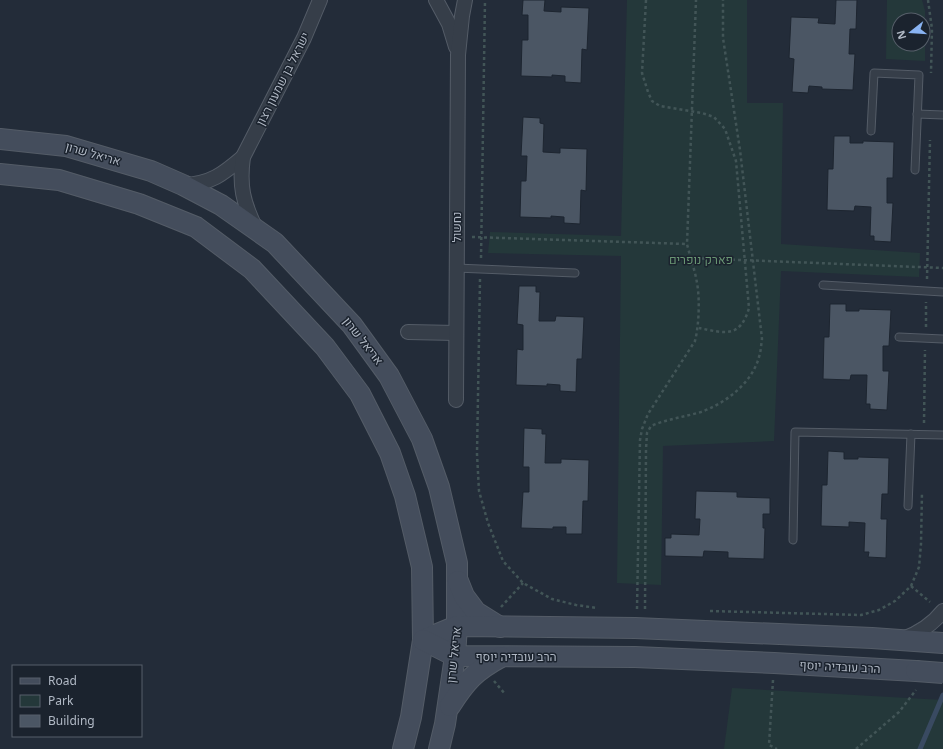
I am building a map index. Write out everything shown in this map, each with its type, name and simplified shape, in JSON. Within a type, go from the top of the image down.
[{"type":"main road","name":"אריאל שרון","points":[[3,138],[66,146],[151,171],[183,185],[221,205],[275,243],[352,325],[389,376],[422,439],[439,487],[457,563],[457,626],[455,656],[447,711],[439,749]]},
{"type":"main road","points":[[0,174],[59,180],[139,204],[196,227],[252,269],[325,347],[360,394],[390,453],[405,496],[422,567],[423,640],[411,717],[403,749]]},
{"type":"main road","points":[[457,579],[464,596],[476,612],[500,627]]},
{"type":"main road","points":[[423,640],[457,626],[635,628],[936,642]]},
{"type":"main road","name":"הרב עובדיה יוסף","points":[[423,640],[455,656],[635,657],[774,663],[916,680],[943,673]]},
{"type":"main road","points":[[447,711],[463,686],[482,667],[502,657]]},
{"type":"street","name":"ישראל בן שמעון רצון","points":[[183,185],[198,184],[215,178],[243,157],[304,38],[320,0]]},
{"type":"street","name":"נחשול","points":[[436,0],[449,24],[458,55]]},
{"type":"street","name":"נחשול","points":[[456,400],[458,55],[465,0]]},
{"type":"street","name":"ישראל בן שמעון רצון","points":[[243,157],[242,193],[248,213],[256,229]]},
{"type":"street","points":[[408,332],[456,333]]},
{"type":"street","points":[[896,640],[922,630],[942,612]]},
{"type":"lane","points":[[871,131],[874,73],[919,74],[915,170]]},
{"type":"lane","points":[[918,114],[943,114]]},
{"type":"lane","points":[[456,268],[576,273]]},
{"type":"lane","points":[[823,285],[943,292]]},
{"type":"lane","points":[[900,337],[943,338]]},
{"type":"lane","points":[[793,540],[795,432],[943,435]]},
{"type":"lane","points":[[908,506],[911,434]]},
{"type":"path","points":[[485,0],[477,454],[479,491],[488,523],[503,561],[523,583],[552,599],[576,605],[602,608]]},
{"type":"path","points":[[646,0],[642,73],[652,101],[660,106],[702,113],[714,117],[725,129],[736,161],[749,308],[746,318],[737,329],[726,333],[699,328]]},
{"type":"path","points":[[637,609],[640,440],[642,429],[648,414],[696,341],[699,328],[697,282],[687,244],[696,0]]},
{"type":"path","points":[[645,610],[647,433],[651,426],[660,421],[702,412],[730,398],[750,376],[759,358],[762,339],[740,150],[723,38],[723,0]]},
{"type":"path","points":[[456,237],[687,244]]},
{"type":"path","points":[[690,258],[943,268]]},
{"type":"path","points":[[495,605],[500,608],[523,583]]},
{"type":"path","points":[[706,611],[861,615],[879,610],[895,601],[911,586],[942,612]]},
{"type":"path","points":[[630,609],[652,610]]},
{"type":"path","points":[[774,663],[769,745],[777,749]]},
{"type":"path","points":[[856,749],[899,712],[916,680]]},
{"type":"green space","name":"פארק נופרים","points":[[627,0],[747,0],[747,103],[783,103],[781,244],[920,253],[919,277],[781,271],[774,441],[663,446],[661,585],[617,583],[621,256],[488,253],[490,232],[621,236]]},
{"type":"green space","points":[[887,0],[922,0],[925,12],[891,12],[891,52],[925,52],[925,61],[886,59]]},
{"type":"green space","points":[[732,688],[943,700],[943,749],[724,749]]},
{"type":"building","points":[[523,0],[545,0],[544,11],[561,12],[561,7],[589,8],[587,50],[582,49],[581,83],[565,82],[565,76],[521,76],[522,40],[528,40],[528,15],[522,15]]},
{"type":"building","points":[[836,0],[857,0],[856,29],[850,29],[849,54],[855,54],[853,90],[822,89],[822,87],[809,86],[808,93],[792,92],[794,59],[789,58],[791,17],[819,18],[818,23],[835,24]]},
{"type":"building","points":[[523,117],[540,118],[540,123],[544,124],[543,152],[560,153],[560,148],[587,149],[586,191],[581,190],[580,224],[564,223],[564,217],[520,217],[521,181],[526,181],[527,156],[521,156]]},
{"type":"building","points":[[834,136],[850,136],[850,143],[863,143],[863,141],[894,142],[893,178],[887,178],[887,203],[893,203],[891,242],[874,241],[874,236],[870,236],[871,207],[855,206],[854,211],[827,210],[828,169],[833,169]]},
{"type":"building","points":[[519,286],[536,286],[536,292],[540,292],[539,321],[555,321],[556,316],[584,317],[582,359],[577,359],[576,392],[560,391],[560,385],[516,385],[517,349],[523,350],[523,325],[517,324]]},
{"type":"building","points":[[830,304],[846,304],[846,311],[859,311],[859,309],[891,310],[889,346],[883,346],[883,371],[889,371],[887,410],[870,409],[870,404],[866,404],[867,375],[851,375],[850,380],[823,379],[824,337],[829,337]]},
{"type":"building","points":[[524,428],[542,429],[542,434],[546,434],[545,463],[561,463],[561,459],[589,460],[588,501],[583,501],[582,534],[566,534],[566,527],[553,527],[553,529],[521,528],[523,492],[529,492],[529,467],[523,467]]},
{"type":"building","points":[[828,451],[844,452],[844,459],[858,459],[858,457],[889,458],[888,494],[882,494],[881,519],[887,519],[886,558],[868,557],[869,552],[864,552],[865,523],[849,522],[849,527],[821,526],[822,485],[827,485]]},
{"type":"building","points":[[696,491],[737,492],[737,497],[770,498],[770,514],[763,514],[763,528],[765,528],[764,559],[728,558],[728,552],[704,551],[703,557],[665,556],[665,538],[671,538],[671,534],[699,535],[700,519],[695,519]]},
{"type":"waterway","points":[[920,749],[943,695]]}]
